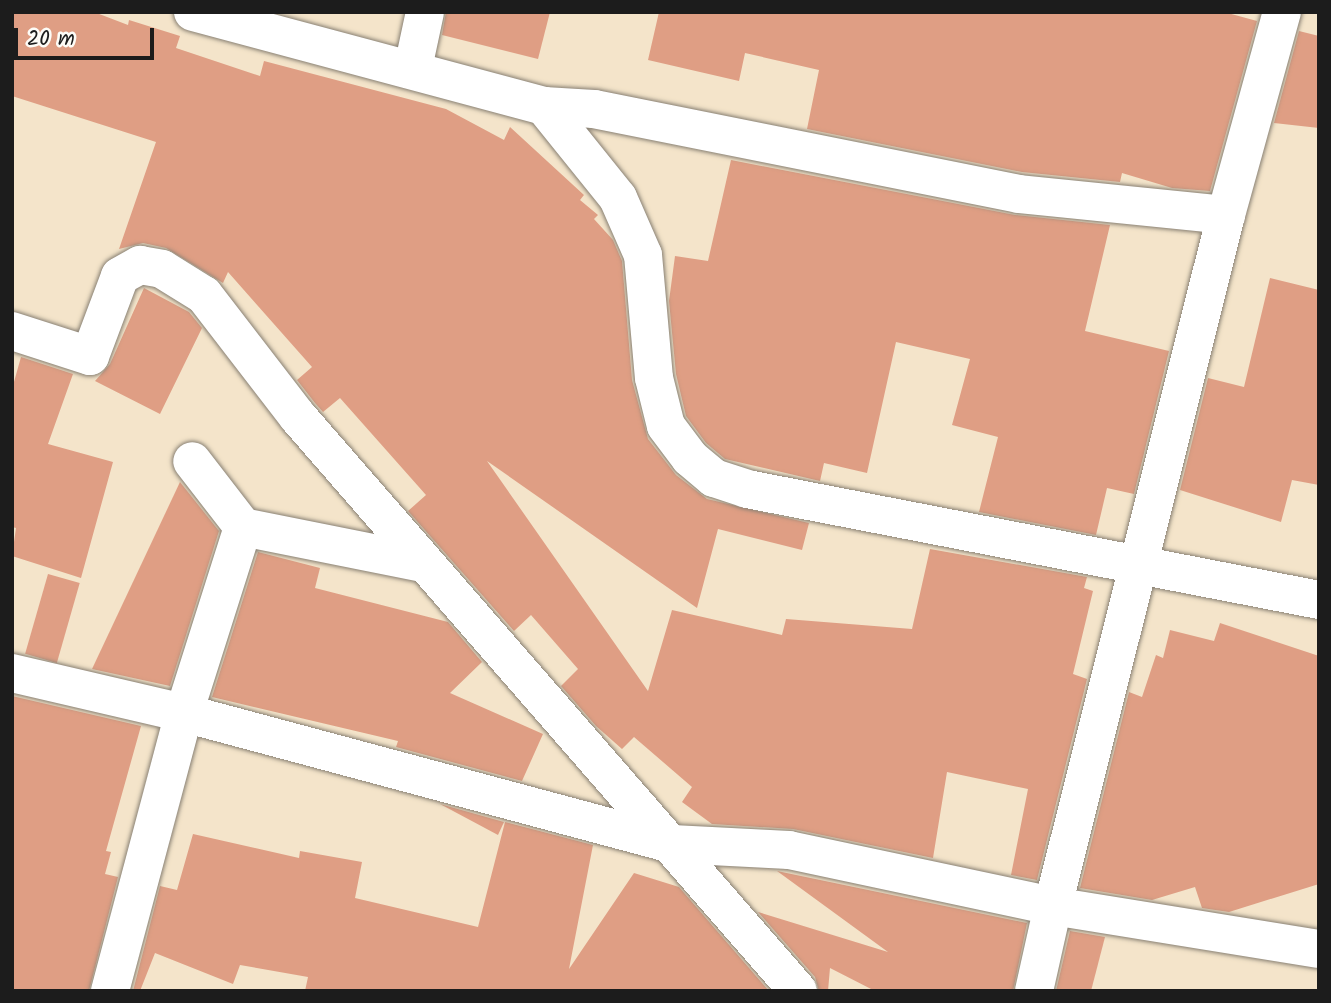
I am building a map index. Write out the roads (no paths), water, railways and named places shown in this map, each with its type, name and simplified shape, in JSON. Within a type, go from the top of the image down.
[{"type":"street","points":[[193,12],[412,68],[544,106],[594,109],[1019,194],[1226,215]]},
{"type":"street","points":[[412,68],[425,12]]},
{"type":"street","points":[[1034,991],[1053,906],[1141,568],[1226,215],[1282,12]]},
{"type":"street","points":[[544,106],[618,198],[643,255],[654,378],[666,426],[690,458],[714,478],[747,489],[1141,568],[1319,600]]},
{"type":"street","points":[[12,331],[90,356],[120,276],[140,265],[162,270],[204,295],[298,417],[798,991]]},
{"type":"street","points":[[192,461],[243,527],[423,563]]},
{"type":"street","points":[[110,991],[184,713],[243,527]]},
{"type":"street","points":[[12,673],[184,713],[672,844],[789,850],[1053,906],[1319,949]]}]
